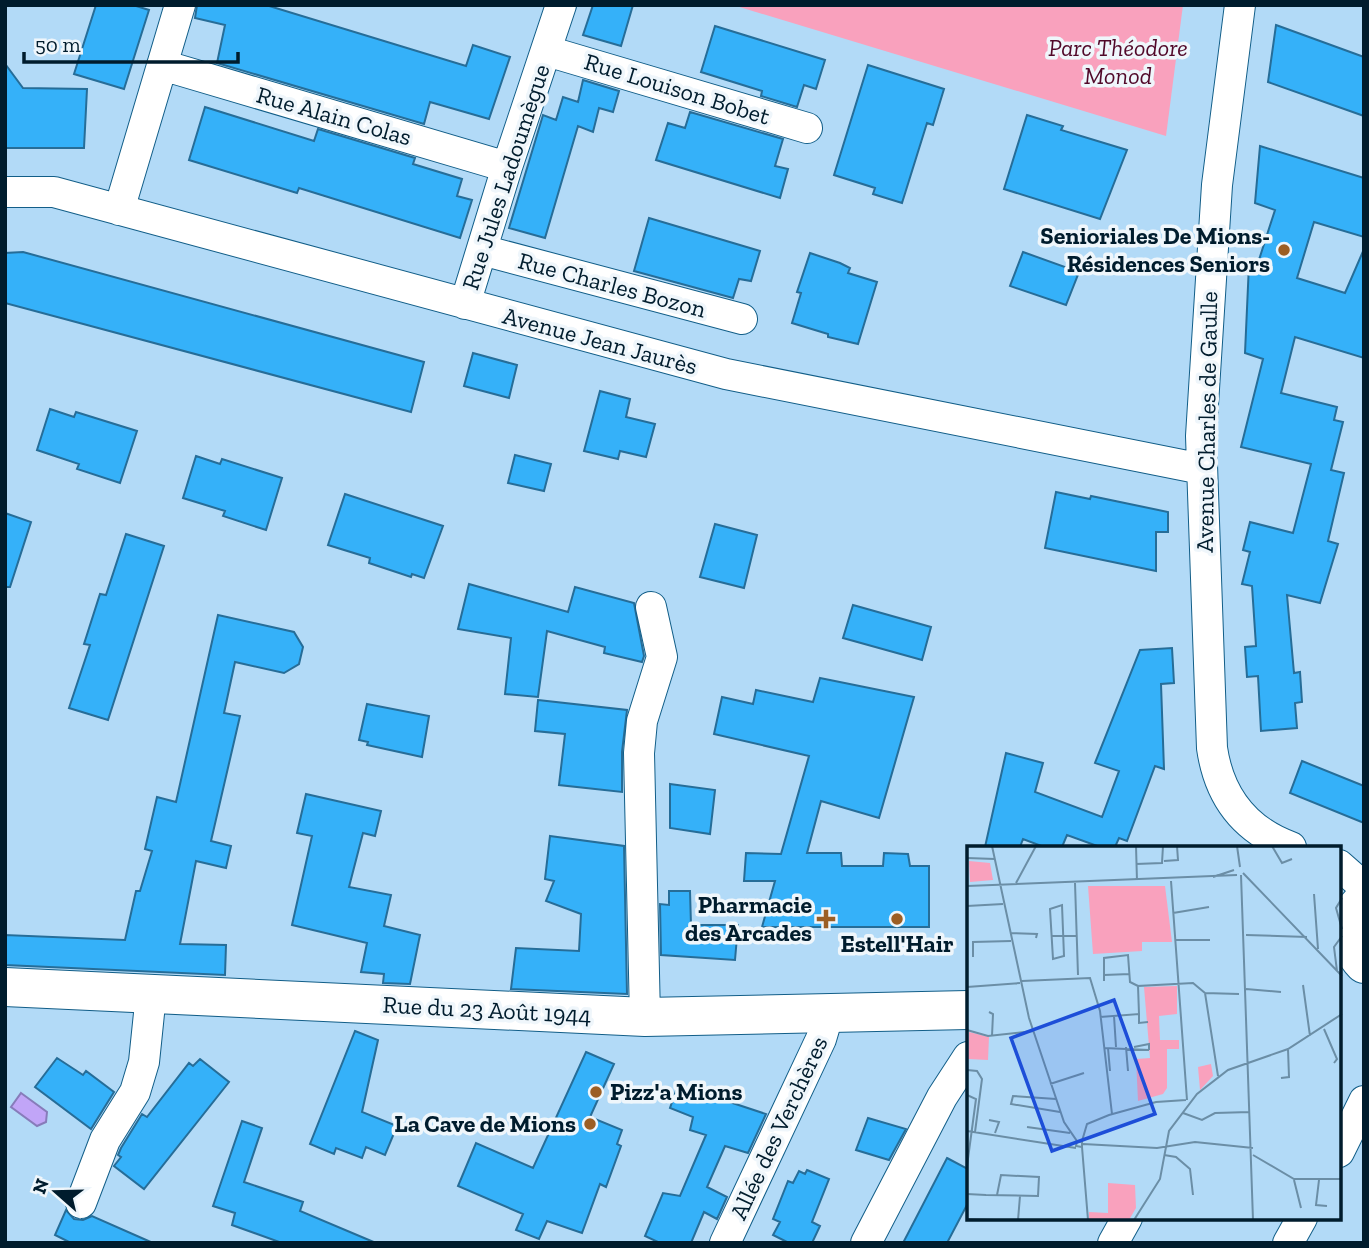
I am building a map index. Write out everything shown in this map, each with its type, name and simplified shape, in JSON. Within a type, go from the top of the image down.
[{"type":"main road","points":[[1352,954],[1351,919],[1364,900]]},
{"type":"main road","name":"Rue du 23 Août 1944","points":[[6,993],[151,994],[645,1017],[967,1010]]},
{"type":"street","points":[[119,210],[180,5]]},
{"type":"street","name":"Rue Jules Ladoumègue","points":[[465,304],[561,5]]},
{"type":"street","name":"Avenue Charles de Gaulle","points":[[1240,5],[1217,185],[1202,469],[1212,748],[1216,776],[1230,801],[1250,823],[1289,846]]},
{"type":"street","name":"Rue Louison Bobet","points":[[547,51],[807,128]]},
{"type":"street","name":"Rue Alain Colas","points":[[162,65],[507,167]]},
{"type":"street","name":"Avenue Jean Jaurès","points":[[5,192],[54,192],[726,374],[1202,469]]},
{"type":"street","name":"Rue Charles Bozon","points":[[482,250],[742,319]]},
{"type":"street","points":[[645,1017],[639,753],[642,721],[662,657],[651,607]]},
{"type":"street","points":[[1341,867],[1364,887]]},
{"type":"street","points":[[81,1203],[105,1140],[135,1092],[144,1062],[151,994]]},
{"type":"street","name":"Allée des Verchères","points":[[725,1243],[821,1040],[829,1012]]},
{"type":"street","points":[[866,1243],[942,1097],[967,1059]]},
{"type":"street","points":[[1341,1148],[1364,1101]]},
{"type":"street","points":[[1113,1243],[1125,1220]]},
{"type":"street","points":[[1288,1243],[1301,1220]]},
{"type":"green space","name":"Parc Théodore Monod","points":[[733,5],[1183,5],[1166,136]]},
{"type":"shaded area","points":[[21,1093],[47,1112],[46,1122],[37,1126],[11,1107]]},
{"type":"building","points":[[96,5],[133,5],[149,10],[124,89],[74,74]]},
{"type":"building","points":[[197,5],[266,5],[466,66],[473,45],[510,57],[489,119],[430,102],[424,124],[217,63],[225,25],[195,18]]},
{"type":"building","points":[[593,5],[633,5],[621,46],[583,35]]},
{"type":"building","points":[[1276,25],[1364,57],[1364,116],[1268,82]]},
{"type":"building","points":[[715,26],[825,60],[816,89],[804,85],[797,107],[761,96],[762,91],[701,72]]},
{"type":"building","points":[[6,65],[23,88],[87,89],[84,148],[5,148]]},
{"type":"building","points":[[868,65],[944,89],[933,125],[927,123],[902,203],[873,194],[875,188],[834,175]]},
{"type":"building","points":[[583,80],[619,91],[613,112],[599,108],[593,132],[578,126],[545,238],[509,228],[543,115],[556,120],[563,97],[578,102]]},
{"type":"building","points":[[205,107],[314,141],[318,129],[415,158],[413,164],[462,179],[457,196],[472,200],[460,238],[299,188],[297,193],[189,160]]},
{"type":"building","points":[[690,112],[783,139],[775,166],[788,169],[780,198],[656,160],[668,123],[685,128]]},
{"type":"building","points":[[1027,115],[1063,126],[1061,130],[1127,150],[1100,219],[1004,189]]},
{"type":"building","points":[[1260,146],[1364,178],[1364,237],[1314,222],[1297,278],[1345,293],[1364,249],[1364,358],[1295,337],[1281,393],[1337,407],[1334,420],[1343,422],[1331,470],[1344,473],[1328,541],[1338,544],[1320,603],[1287,595],[1294,673],[1300,672],[1302,702],[1295,703],[1297,728],[1261,731],[1258,676],[1247,677],[1245,647],[1256,646],[1252,586],[1242,584],[1250,552],[1243,550],[1250,522],[1293,533],[1311,464],[1241,447],[1263,359],[1245,353],[1249,264],[1257,266],[1275,210],[1255,203]]},
{"type":"building","points":[[649,218],[760,251],[751,281],[739,279],[733,298],[634,271]]},
{"type":"building","points":[[23,252],[424,362],[411,412],[5,303],[5,253]]},
{"type":"building","points":[[1023,252],[1079,272],[1066,305],[1010,286]]},
{"type":"building","points":[[810,253],[850,268],[848,273],[877,282],[858,344],[828,337],[828,334],[792,323],[801,293],[797,292]]},
{"type":"building","points":[[473,353],[517,365],[509,398],[464,386]]},
{"type":"building","points":[[600,391],[630,399],[626,417],[655,424],[646,457],[620,451],[618,459],[584,451]]},
{"type":"building","points":[[50,409],[74,417],[76,412],[137,431],[120,483],[77,469],[79,464],[37,450]]},
{"type":"building","points":[[515,455],[551,464],[544,491],[508,483]]},
{"type":"building","points":[[196,456],[220,464],[222,459],[282,478],[266,530],[223,516],[225,511],[183,498]]},
{"type":"building","points":[[1056,492],[1090,499],[1091,496],[1168,512],[1168,532],[1156,532],[1156,571],[1045,548]]},
{"type":"building","points":[[345,494],[443,526],[424,578],[412,574],[411,577],[369,563],[370,558],[328,545]]},
{"type":"building","points":[[5,513],[31,522],[10,587],[5,587]]},
{"type":"building","points":[[715,524],[757,535],[744,588],[700,577]]},
{"type":"building","points":[[126,534],[164,546],[108,720],[69,708],[90,645],[84,644],[100,594],[106,595]]},
{"type":"building","points":[[469,584],[568,612],[575,587],[634,603],[644,656],[642,662],[604,653],[605,647],[547,631],[538,697],[505,694],[511,638],[458,629]]},
{"type":"building","points":[[853,605],[931,627],[922,660],[843,638]]},
{"type":"building","points":[[218,615],[294,632],[303,647],[299,664],[284,673],[235,662],[224,713],[240,716],[211,841],[231,846],[226,868],[196,861],[180,944],[226,945],[225,975],[5,965],[5,935],[125,940],[136,891],[140,891],[152,851],[145,849],[157,797],[176,802]]},
{"type":"building","points":[[1172,648],[1174,683],[1161,684],[1164,769],[1155,766],[1127,841],[1119,838],[1115,846],[1097,846],[1067,835],[1062,846],[1041,846],[1023,839],[1020,846],[985,846],[1006,753],[1043,763],[1035,792],[1102,817],[1119,771],[1095,763],[1140,650]]},
{"type":"building","points":[[820,678],[914,697],[879,818],[821,801],[807,853],[841,853],[842,866],[883,866],[884,853],[908,854],[910,866],[929,866],[929,927],[762,927],[775,881],[744,881],[746,853],[781,854],[809,756],[714,734],[722,697],[753,704],[756,690],[813,702]]},
{"type":"building","points":[[538,700],[627,710],[622,752],[622,792],[559,785],[565,734],[535,731]]},
{"type":"building","points":[[367,704],[429,716],[422,757],[367,745],[368,742],[359,740]]},
{"type":"building","points":[[1302,761],[1364,786],[1364,823],[1290,793]]},
{"type":"building","points":[[670,784],[715,790],[710,834],[670,828]]},
{"type":"building","points":[[306,794],[381,811],[375,836],[363,833],[349,887],[391,895],[384,926],[420,935],[410,984],[383,983],[384,974],[361,972],[367,943],[292,925],[312,836],[297,833]]},
{"type":"building","points":[[550,836],[624,846],[627,994],[511,989],[516,948],[579,951],[581,914],[546,901],[554,881],[545,879]]},
{"type":"building","points":[[669,891],[690,891],[691,925],[738,925],[735,960],[661,955],[660,904],[669,905]]},
{"type":"building","points":[[355,1031],[378,1040],[362,1112],[397,1126],[385,1155],[366,1147],[362,1158],[336,1148],[334,1154],[310,1144]]},
{"type":"building","points":[[586,1052],[614,1064],[590,1117],[622,1130],[617,1144],[621,1146],[606,1187],[600,1184],[582,1233],[547,1221],[539,1239],[516,1230],[523,1214],[458,1186],[476,1143],[533,1168]]},
{"type":"building","points":[[57,1058],[83,1075],[86,1071],[114,1092],[91,1129],[35,1087]]},
{"type":"building","points":[[200,1059],[229,1082],[144,1189],[114,1166],[121,1157],[118,1155],[121,1148],[142,1114],[147,1117],[189,1063],[193,1066]]},
{"type":"building","points":[[678,1085],[766,1114],[748,1153],[725,1146],[707,1187],[727,1197],[717,1219],[704,1212],[691,1243],[660,1243],[645,1236],[663,1193],[680,1196],[706,1135],[690,1130],[693,1117],[670,1108]]},
{"type":"building","points":[[868,1118],[906,1129],[889,1160],[856,1150]]},
{"type":"building","points":[[242,1121],[262,1128],[244,1182],[303,1202],[300,1211],[376,1243],[282,1243],[232,1225],[235,1213],[213,1206]]},
{"type":"building","points":[[947,1158],[967,1168],[967,1205],[947,1243],[903,1243]]},
{"type":"building","points":[[807,1170],[829,1179],[812,1222],[820,1226],[812,1243],[789,1243],[773,1235],[780,1222],[773,1219],[788,1181],[793,1183],[799,1171],[805,1174]]},
{"type":"building","points":[[66,1210],[74,1219],[83,1220],[92,1216],[153,1243],[71,1243],[55,1235]]},
{"type":"place","name":"Senioriales De Mions- Résidences Seniors","points":[[1284,250]]},
{"type":"place","name":"Pharmacie des Arcades","points":[[826,919]]},
{"type":"place","name":"Estell'Hair","points":[[897,919]]},
{"type":"place","name":"Pizz'a Mions","points":[[596,1092]]},
{"type":"place","name":"La Cave de Mions","points":[[590,1124]]}]
